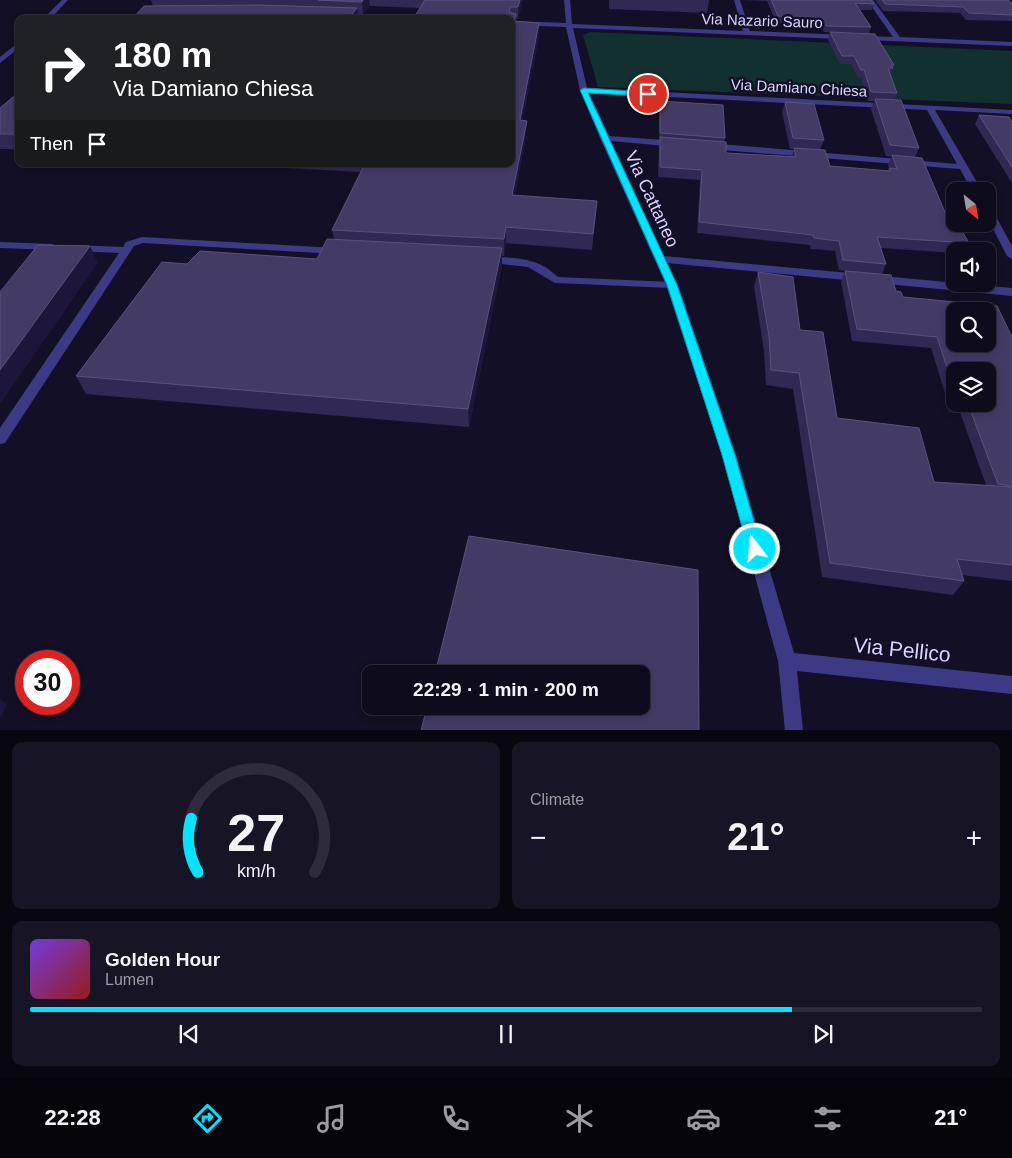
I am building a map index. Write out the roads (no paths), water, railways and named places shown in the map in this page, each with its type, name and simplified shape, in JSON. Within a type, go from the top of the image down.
[{"type":"street","points":[[50,15],[66,0]]},
{"type":"street","name":"Via Cattaneo","points":[[567,0],[569,25],[584,90],[604,138],[672,285],[729,455],[787,660],[794,730]]},
{"type":"street","points":[[737,0],[747,33]]},
{"type":"street","points":[[870,0],[898,39]]},
{"type":"street","name":"Via Nazario Sauro","points":[[515,24],[1012,44]]},
{"type":"street","points":[[0,61],[15,48]]},
{"type":"street","name":"Via Damiano Chiesa","points":[[584,90],[1012,112]]},
{"type":"street","points":[[930,108],[972,182]]},
{"type":"street","points":[[604,138],[685,144]]},
{"type":"street","points":[[695,145],[964,167]]},
{"type":"street","points":[[996,226],[1012,256]]},
{"type":"street","points":[[0,439],[130,244],[142,240],[344,251]]},
{"type":"street","points":[[0,245],[125,250]]},
{"type":"street","points":[[473,259],[531,263],[547,271],[555,280],[672,285]]},
{"type":"street","points":[[661,259],[1012,292]]},
{"type":"street","name":"Via Pellico","points":[[787,660],[1012,685]]}]
